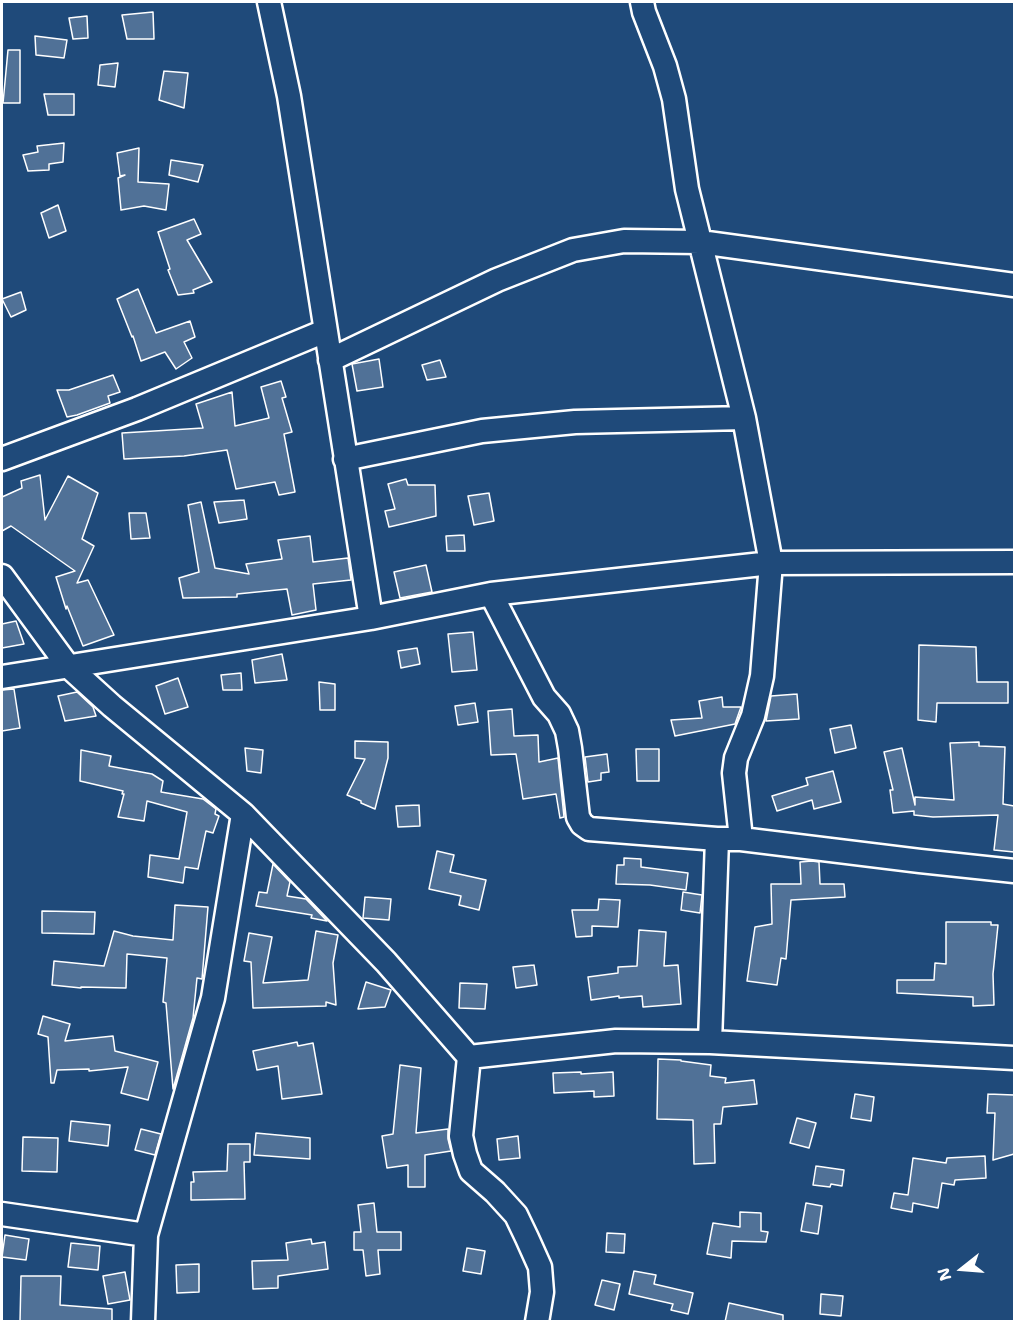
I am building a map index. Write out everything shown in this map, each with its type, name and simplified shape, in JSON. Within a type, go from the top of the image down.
[{"type":"street","points":[[269,2],[289,96],[370,618]]},
{"type":"street","points":[[642,2],[674,99],[687,189],[744,418],[771,563],[762,676],[753,716],[736,758],[734,773],[741,838]]},
{"type":"street","points":[[330,360],[497,280],[573,250],[624,241],[700,242],[1014,285]]},
{"type":"street","points":[[2,459],[137,409],[325,331]]},
{"type":"street","points":[[345,459],[494,430],[575,422],[744,418]]},
{"type":"street","points":[[2,677],[370,618],[490,594],[771,563],[1014,562]]},
{"type":"street","points":[[2,576],[68,666],[112,706],[243,814],[386,962],[469,1058],[461,1136],[465,1154],[471,1171],[516,1215],[540,1267],[542,1292],[537,1322]]},
{"type":"street","points":[[490,594],[544,697],[559,714],[567,731],[578,817],[589,829],[717,839],[741,838],[920,861],[1014,870]]},
{"type":"street","points":[[143,1322],[146,1235],[213,998],[243,814]]},
{"type":"street","points":[[710,1041],[717,839]]},
{"type":"street","points":[[469,1058],[616,1041],[710,1041],[1014,1058]]},
{"type":"street","points":[[2,1214],[146,1235]]},
{"type":"building","points":[[153,12],[154,39],[127,39],[122,15]]},
{"type":"building","points":[[87,16],[88,38],[73,39],[69,18]]},
{"type":"building","points":[[35,36],[67,40],[64,58],[36,55]]},
{"type":"building","points":[[8,50],[20,50],[20,103],[3,103]]},
{"type":"building","points":[[118,63],[115,87],[98,85],[100,65]]},
{"type":"building","points":[[164,71],[188,73],[184,108],[159,100]]},
{"type":"building","points":[[44,94],[74,94],[74,115],[48,115]]},
{"type":"building","points":[[64,143],[63,162],[49,164],[49,170],[28,171],[23,155],[38,152],[37,146]]},
{"type":"building","points":[[139,148],[138,182],[169,184],[166,210],[144,206],[121,210],[118,178],[125,175],[120,176],[117,153]]},
{"type":"building","points":[[171,160],[203,165],[198,182],[169,175]]},
{"type":"building","points":[[58,205],[66,231],[49,238],[41,213]]},
{"type":"building","points":[[194,219],[201,234],[187,240],[212,282],[193,290],[194,293],[178,295],[168,270],[170,269],[158,232]]},
{"type":"building","points":[[138,289],[156,333],[190,321],[195,337],[184,342],[192,358],[176,369],[165,352],[141,361],[117,299]]},
{"type":"building","points":[[21,292],[26,310],[11,317],[2,299]]},
{"type":"building","points":[[379,359],[383,387],[357,391],[352,364]]},
{"type":"building","points":[[440,360],[446,377],[427,380],[422,365]]},
{"type":"building","points":[[113,375],[120,392],[108,396],[110,403],[67,417],[57,390],[69,390]]},
{"type":"building","points":[[281,381],[286,397],[282,398],[292,432],[284,434],[295,492],[279,495],[275,482],[236,489],[227,450],[184,456],[124,459],[122,433],[203,428],[196,404],[232,392],[235,426],[269,418],[261,387]]},
{"type":"building","points":[[40,475],[45,520],[68,476],[98,493],[82,539],[94,546],[77,583],[88,580],[114,635],[83,646],[67,606],[66,609],[56,577],[75,571],[11,526],[2,531],[2,497],[22,488],[21,481]]},
{"type":"building","points":[[406,479],[408,485],[435,485],[436,516],[389,527],[385,511],[395,509],[388,484]]},
{"type":"building","points":[[489,493],[494,521],[474,525],[468,496]]},
{"type":"building","points":[[244,500],[247,519],[219,523],[214,502]]},
{"type":"building","points":[[201,502],[215,568],[249,574],[246,564],[282,559],[278,540],[310,536],[313,562],[348,558],[351,580],[313,584],[316,610],[292,615],[287,589],[237,594],[237,597],[183,598],[179,578],[199,572],[188,505]]},
{"type":"building","points":[[129,513],[146,513],[150,538],[131,539]]},
{"type":"building","points":[[464,535],[465,551],[447,551],[446,536]]},
{"type":"building","points":[[426,565],[432,592],[400,598],[394,572]]},
{"type":"building","points":[[16,621],[24,644],[2,648],[2,624]]},
{"type":"building","points":[[473,632],[477,670],[452,672],[448,634]]},
{"type":"building","points":[[919,645],[976,647],[977,682],[1008,682],[1008,703],[937,703],[936,722],[918,720]]},
{"type":"building","points":[[417,648],[420,664],[401,668],[398,651]]},
{"type":"building","points":[[282,654],[287,680],[255,683],[252,660]]},
{"type":"building","points":[[241,673],[242,690],[223,690],[221,675]]},
{"type":"building","points":[[178,678],[188,707],[165,714],[156,686]]},
{"type":"building","points":[[319,682],[335,684],[335,710],[320,710]]},
{"type":"building","points":[[14,689],[20,728],[2,731],[2,690]]},
{"type":"building","points":[[77,692],[93,707],[96,716],[65,721],[58,696]]},
{"type":"building","points":[[797,694],[799,719],[766,721],[771,696]]},
{"type":"building","points":[[722,697],[723,707],[741,707],[735,724],[675,736],[671,720],[702,718],[699,701]]},
{"type":"building","points":[[475,703],[478,722],[458,725],[455,706]]},
{"type":"building","points":[[512,709],[514,736],[538,735],[539,762],[558,758],[564,817],[560,818],[556,794],[523,799],[516,754],[491,755],[488,711]]},
{"type":"building","points":[[851,725],[856,748],[835,753],[830,729]]},
{"type":"building","points":[[355,741],[388,742],[388,758],[375,809],[347,795],[365,759],[355,758]]},
{"type":"building","points":[[979,742],[979,746],[1005,747],[1003,804],[1014,806],[1014,852],[994,850],[998,815],[933,817],[914,815],[914,811],[893,813],[890,790],[893,790],[884,752],[902,748],[915,805],[915,797],[954,800],[950,743]]},
{"type":"building","points":[[245,748],[263,750],[261,773],[247,771]]},
{"type":"building","points":[[636,749],[659,749],[659,781],[637,781]]},
{"type":"building","points":[[81,750],[111,756],[109,766],[152,774],[163,781],[161,792],[203,799],[216,809],[215,814],[219,816],[213,833],[206,831],[198,869],[185,867],[183,883],[148,877],[150,855],[179,859],[187,812],[147,801],[144,821],[118,817],[123,791],[80,781]]},
{"type":"building","points":[[607,754],[609,772],[601,773],[601,780],[588,782],[585,757]]},
{"type":"building","points":[[833,771],[841,802],[814,809],[812,800],[777,811],[772,796],[808,785],[806,778]]},
{"type":"building","points":[[419,805],[420,826],[398,827],[396,806]]},
{"type":"building","points":[[437,851],[454,855],[450,872],[486,880],[479,910],[459,905],[461,896],[429,889]]},
{"type":"building","points":[[624,858],[641,859],[641,867],[688,873],[686,890],[650,885],[616,884],[617,865],[624,865]]},
{"type":"building","points":[[800,862],[819,862],[820,884],[844,884],[845,897],[791,900],[786,959],[781,958],[777,985],[747,981],[755,927],[772,924],[771,884],[801,884]]},
{"type":"building","points":[[273,864],[290,882],[287,896],[306,899],[327,921],[311,918],[312,915],[256,906],[259,892],[267,893]]},
{"type":"building","points":[[683,892],[702,895],[700,913],[681,910]]},
{"type":"building","points":[[365,897],[391,899],[389,920],[363,918]]},
{"type":"building","points":[[599,899],[620,900],[618,927],[592,926],[592,936],[576,937],[572,910],[598,910]]},
{"type":"building","points":[[175,905],[208,907],[202,979],[197,978],[193,1018],[173,1089],[166,1003],[163,1002],[167,958],[127,954],[126,988],[81,988],[52,985],[54,961],[104,966],[114,931],[133,936],[173,940]]},
{"type":"building","points":[[42,911],[95,912],[94,934],[42,933]]},
{"type":"building","points":[[946,922],[991,922],[991,925],[998,925],[993,974],[994,1005],[973,1006],[973,997],[897,993],[897,980],[934,980],[935,963],[946,964]]},
{"type":"building","points":[[639,930],[666,932],[664,966],[678,965],[681,1004],[643,1007],[642,996],[591,1000],[588,977],[618,973],[618,967],[637,966]]},
{"type":"building","points":[[316,931],[338,935],[333,963],[336,1005],[326,1002],[326,1006],[253,1008],[251,962],[244,961],[249,933],[272,937],[263,983],[308,980]]},
{"type":"building","points":[[534,965],[537,985],[516,988],[513,967]]},
{"type":"building","points":[[366,982],[391,990],[385,1007],[358,1009]]},
{"type":"building","points":[[460,983],[487,984],[485,1009],[459,1008]]},
{"type":"building","points":[[43,1016],[70,1024],[65,1041],[113,1036],[115,1051],[158,1062],[148,1100],[121,1093],[128,1067],[89,1071],[89,1069],[57,1070],[54,1083],[51,1083],[48,1037],[38,1034]]},
{"type":"building","points":[[297,1042],[298,1046],[313,1043],[322,1094],[282,1099],[278,1066],[257,1070],[253,1051]]},
{"type":"building","points":[[658,1059],[711,1065],[710,1076],[726,1078],[725,1083],[754,1080],[757,1104],[723,1107],[721,1124],[714,1124],[715,1163],[694,1164],[693,1120],[657,1119]]},
{"type":"building","points":[[400,1065],[421,1068],[416,1133],[448,1129],[451,1151],[425,1155],[425,1187],[408,1187],[408,1165],[387,1168],[382,1136],[393,1134]]},
{"type":"building","points":[[581,1072],[581,1074],[613,1072],[614,1096],[594,1097],[594,1091],[554,1093],[553,1073]]},
{"type":"building","points":[[855,1094],[874,1097],[871,1121],[851,1118]]},
{"type":"building","points":[[988,1094],[1014,1095],[1014,1154],[993,1160],[995,1113],[987,1113]]},
{"type":"building","points":[[797,1118],[816,1123],[809,1148],[790,1143]]},
{"type":"building","points":[[71,1121],[110,1125],[108,1146],[69,1141]]},
{"type":"building","points":[[141,1129],[161,1134],[155,1155],[135,1150]]},
{"type":"building","points":[[256,1133],[310,1138],[310,1159],[254,1155]]},
{"type":"building","points":[[518,1136],[520,1158],[499,1160],[497,1139]]},
{"type":"building","points":[[23,1137],[58,1138],[57,1172],[22,1171]]},
{"type":"building","points":[[228,1144],[250,1144],[250,1162],[244,1162],[245,1199],[191,1200],[193,1172],[227,1171]]},
{"type":"building","points":[[985,1156],[986,1178],[955,1180],[954,1185],[942,1183],[938,1208],[913,1203],[912,1212],[891,1208],[894,1193],[908,1195],[913,1158],[946,1163],[947,1158]]},
{"type":"building","points":[[816,1166],[844,1170],[842,1186],[813,1185]]},
{"type":"building","points":[[374,1203],[377,1232],[401,1232],[401,1250],[378,1250],[380,1274],[366,1276],[363,1250],[354,1250],[354,1232],[361,1232],[358,1205]]},
{"type":"building","points":[[806,1203],[822,1206],[818,1234],[801,1231]]},
{"type":"building","points":[[740,1212],[761,1213],[761,1231],[768,1232],[766,1242],[732,1241],[731,1258],[707,1254],[713,1223],[740,1227]]},
{"type":"building","points":[[607,1233],[625,1234],[624,1253],[606,1252]]},
{"type":"building","points":[[5,1235],[29,1239],[26,1260],[2,1257]]},
{"type":"building","points":[[311,1239],[312,1244],[325,1242],[328,1269],[278,1276],[278,1288],[253,1289],[252,1261],[288,1260],[286,1243]]},
{"type":"building","points":[[71,1243],[100,1246],[98,1270],[68,1267]]},
{"type":"building","points":[[467,1248],[485,1251],[481,1274],[463,1271]]},
{"type":"building","points":[[199,1264],[199,1292],[177,1293],[176,1265]]},
{"type":"building","points":[[634,1271],[656,1275],[654,1284],[693,1293],[688,1314],[671,1310],[673,1304],[629,1294]]},
{"type":"building","points":[[125,1272],[130,1300],[108,1304],[103,1276]]},
{"type":"building","points":[[21,1276],[61,1276],[60,1305],[112,1309],[112,1322],[20,1322]]},
{"type":"building","points":[[602,1280],[620,1284],[614,1310],[595,1305]]},
{"type":"building","points":[[821,1294],[843,1296],[841,1316],[820,1314]]},
{"type":"building","points":[[729,1303],[783,1315],[783,1322],[725,1322]]}]
